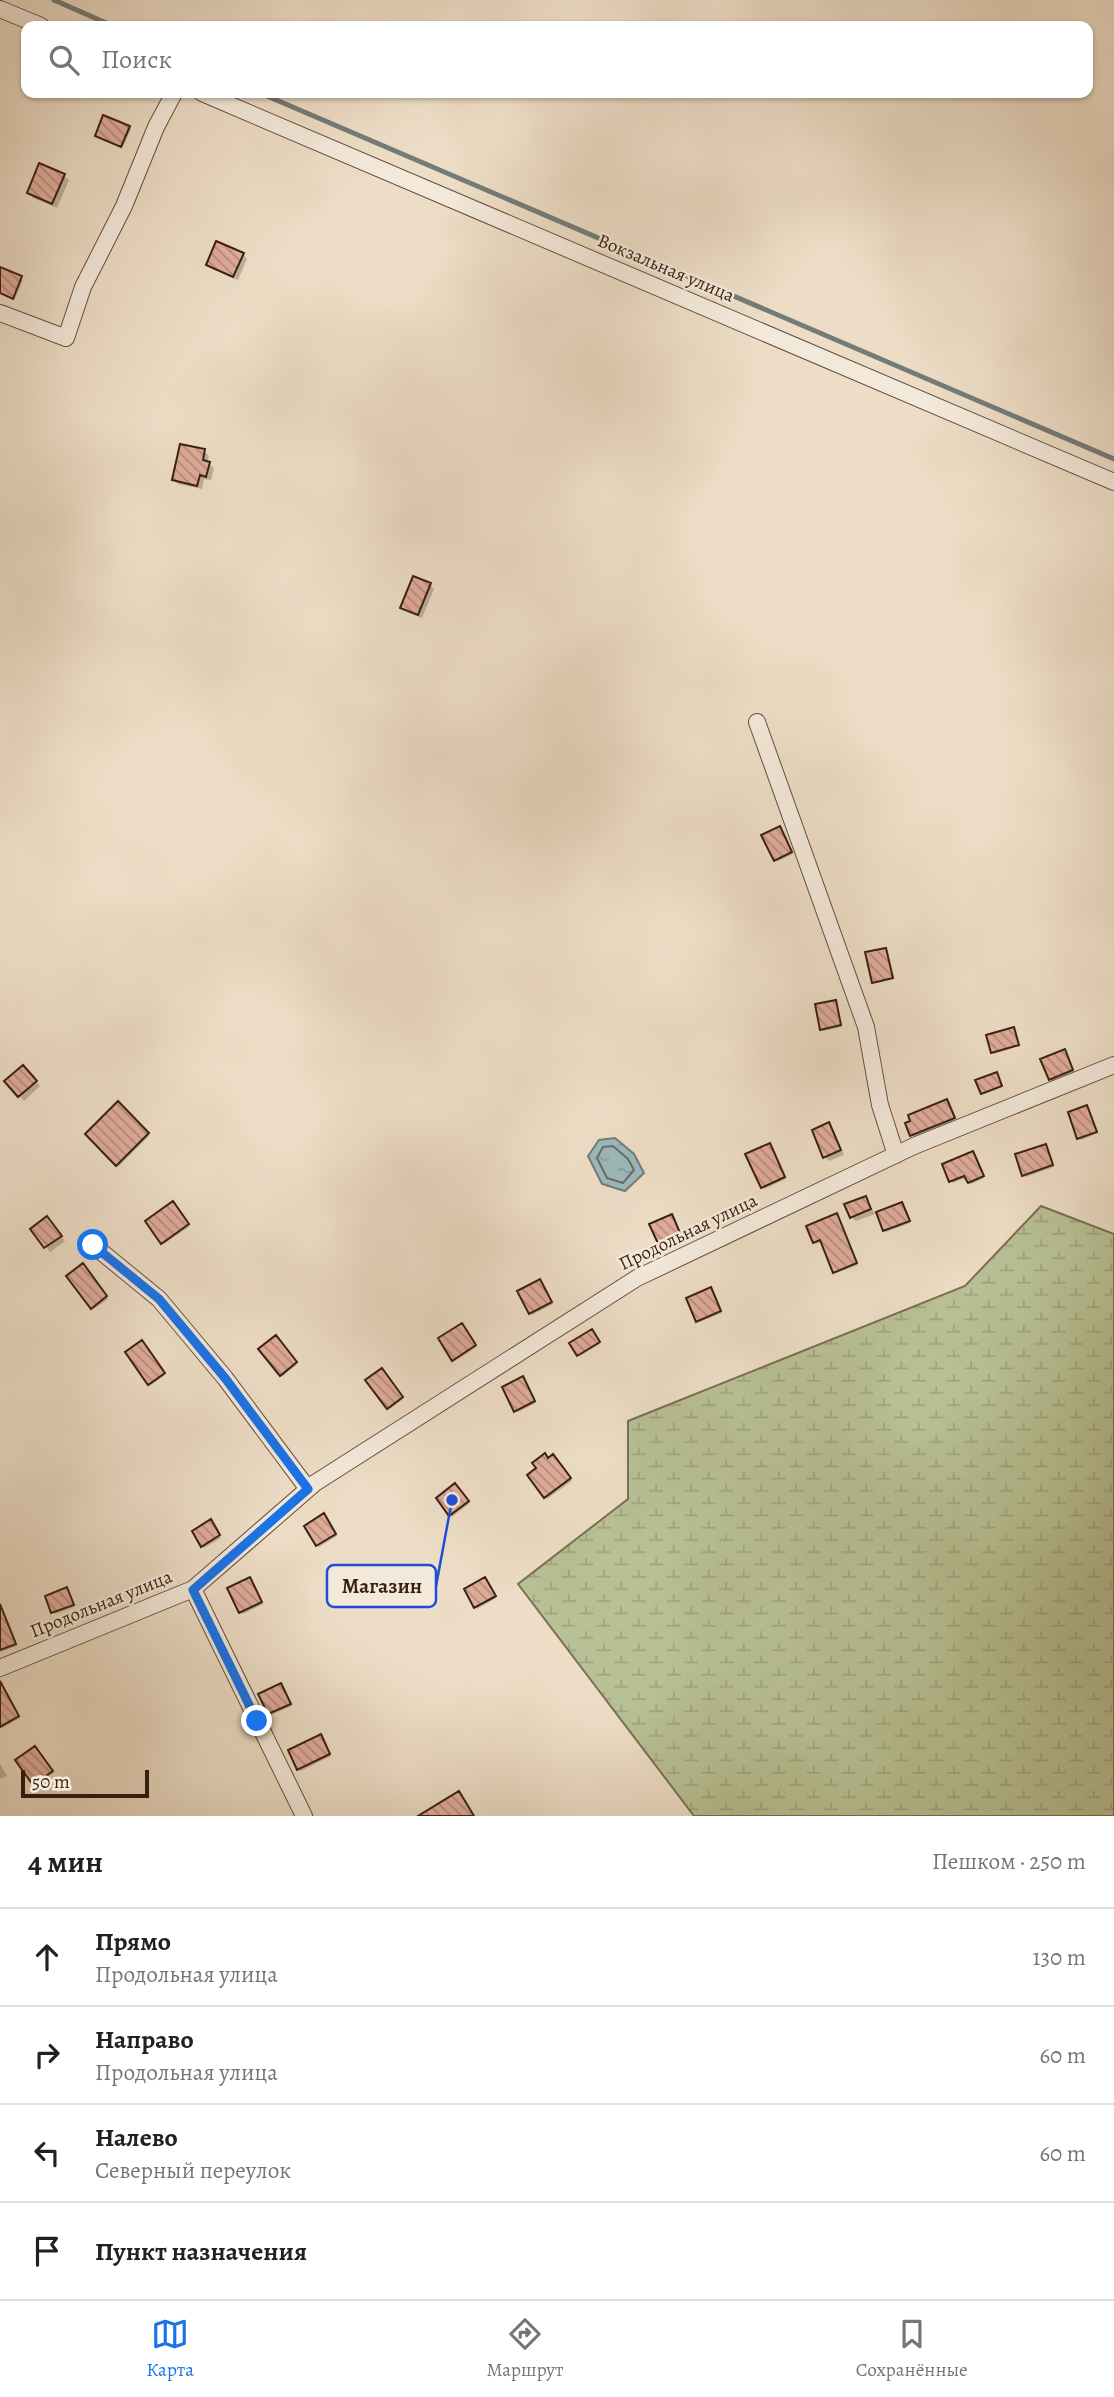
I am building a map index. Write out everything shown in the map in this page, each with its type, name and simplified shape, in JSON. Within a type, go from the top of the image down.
[{"type":"street","points":[[0,9],[29,21]]},
{"type":"street","points":[[0,313],[66,338],[83,287],[124,206],[156,127],[171,98]]},
{"type":"street","name":"Вокзальная улица","points":[[214,98],[1114,482]]},
{"type":"street","points":[[757,722],[866,1027],[880,1105],[896,1154]]},
{"type":"street","name":"Продольная улица","points":[[0,1668],[193,1590],[308,1489],[637,1278],[896,1154],[1114,1065]]},
{"type":"street","points":[[93,1245],[159,1299],[225,1378],[308,1489]]},
{"type":"street","points":[[193,1590],[304,1816]]},
{"type":"green space","points":[[1041,1206],[1114,1234],[1114,1816],[694,1816],[518,1584],[628,1499],[628,1421],[965,1286]]},
{"type":"water","points":[[615,1138],[634,1154],[644,1173],[625,1191],[602,1184],[588,1156],[599,1140]]},
{"type":"building","points":[[103,115],[130,126],[121,147],[95,136]]},
{"type":"building","points":[[39,163],[65,174],[52,204],[27,193]]},
{"type":"building","points":[[216,241],[244,253],[233,277],[206,265]]},
{"type":"building","points":[[0,267],[22,276],[13,299],[0,293]]},
{"type":"building","points":[[180,444],[205,449],[203,460],[210,462],[206,477],[200,475],[197,486],[172,480]]},
{"type":"building","points":[[413,576],[431,583],[418,615],[400,608]]},
{"type":"building","points":[[780,826],[792,852],[774,861],[761,835]]},
{"type":"building","points":[[886,948],[893,978],[872,983],[865,952]]},
{"type":"building","points":[[836,1000],[841,1025],[820,1030],[815,1004]]},
{"type":"building","points":[[1014,1027],[1019,1045],[991,1053],[986,1035]]},
{"type":"building","points":[[1065,1049],[1073,1070],[1049,1080],[1040,1059]]},
{"type":"building","points":[[23,1065],[37,1081],[18,1097],[4,1081]]},
{"type":"building","points":[[997,1072],[1002,1086],[981,1094],[975,1080]]},
{"type":"building","points":[[947,1099],[955,1118],[910,1136],[905,1123],[910,1121],[908,1115]]},
{"type":"building","points":[[118,1101],[149,1133],[116,1166],[85,1134]]},
{"type":"building","points":[[1087,1105],[1097,1132],[1077,1139],[1068,1112]]},
{"type":"building","points":[[829,1122],[841,1150],[823,1158],[812,1130]]},
{"type":"building","points":[[770,1143],[785,1177],[761,1188],[745,1154]]},
{"type":"building","points":[[1046,1144],[1053,1165],[1022,1176],[1015,1154]]},
{"type":"building","points":[[973,1151],[984,1176],[968,1183],[964,1176],[949,1182],[942,1164]]},
{"type":"building","points":[[866,1196],[871,1209],[850,1218],[844,1204]]},
{"type":"building","points":[[173,1201],[189,1224],[161,1244],[145,1221]]},
{"type":"building","points":[[902,1202],[910,1221],[883,1231],[876,1212]]},
{"type":"building","points":[[837,1213],[857,1263],[833,1273],[820,1240],[813,1243],[806,1226]]},
{"type":"building","points":[[672,1214],[683,1240],[661,1250],[649,1224]]},
{"type":"building","points":[[47,1216],[62,1236],[44,1248],[30,1229]]},
{"type":"building","points":[[83,1263],[107,1296],[91,1309],[66,1276]]},
{"type":"building","points":[[540,1279],[552,1302],[529,1314],[517,1291]]},
{"type":"building","points":[[711,1287],[721,1311],[696,1322],[686,1298]]},
{"type":"building","points":[[462,1323],[476,1345],[452,1361],[438,1338]]},
{"type":"building","points":[[592,1329],[600,1342],[577,1356],[569,1343]]},
{"type":"building","points":[[276,1335],[297,1362],[280,1376],[258,1349]]},
{"type":"building","points":[[142,1340],[165,1373],[148,1385],[125,1352]]},
{"type":"building","points":[[382,1368],[403,1397],[387,1409],[365,1380]]},
{"type":"building","points":[[523,1376],[535,1401],[514,1412],[502,1387]]},
{"type":"building","points":[[545,1453],[548,1458],[553,1454],[571,1478],[544,1498],[527,1475],[536,1468],[532,1463]]},
{"type":"building","points":[[455,1483],[469,1501],[449,1516],[436,1498]]},
{"type":"building","points":[[324,1513],[336,1534],[316,1546],[304,1526]]},
{"type":"building","points":[[211,1519],[220,1535],[201,1547],[192,1531]]},
{"type":"building","points":[[250,1577],[262,1602],[239,1613],[227,1588]]},
{"type":"building","points":[[485,1577],[496,1596],[474,1608],[464,1589]]},
{"type":"building","points":[[67,1587],[74,1605],[51,1613],[45,1596]]},
{"type":"building","points":[[0,1604],[16,1644],[0,1650]]},
{"type":"building","points":[[0,1681],[19,1716],[0,1727]]},
{"type":"building","points":[[281,1683],[291,1704],[268,1714],[258,1694]]},
{"type":"building","points":[[321,1734],[330,1754],[297,1770],[288,1750]]},
{"type":"building","points":[[35,1746],[53,1771],[33,1785],[15,1760]]},
{"type":"building","points":[[459,1791],[474,1816],[418,1816]]},
{"type":"waterway","points":[[54,0],[102,21]]},
{"type":"waterway","points":[[272,98],[1114,459]]},
{"type":"place","name":"Магазин","points":[[452,1500]]},
{"type":"route","points":[[93,1245],[159,1299],[225,1378],[308,1489],[193,1590],[257,1721]]}]
